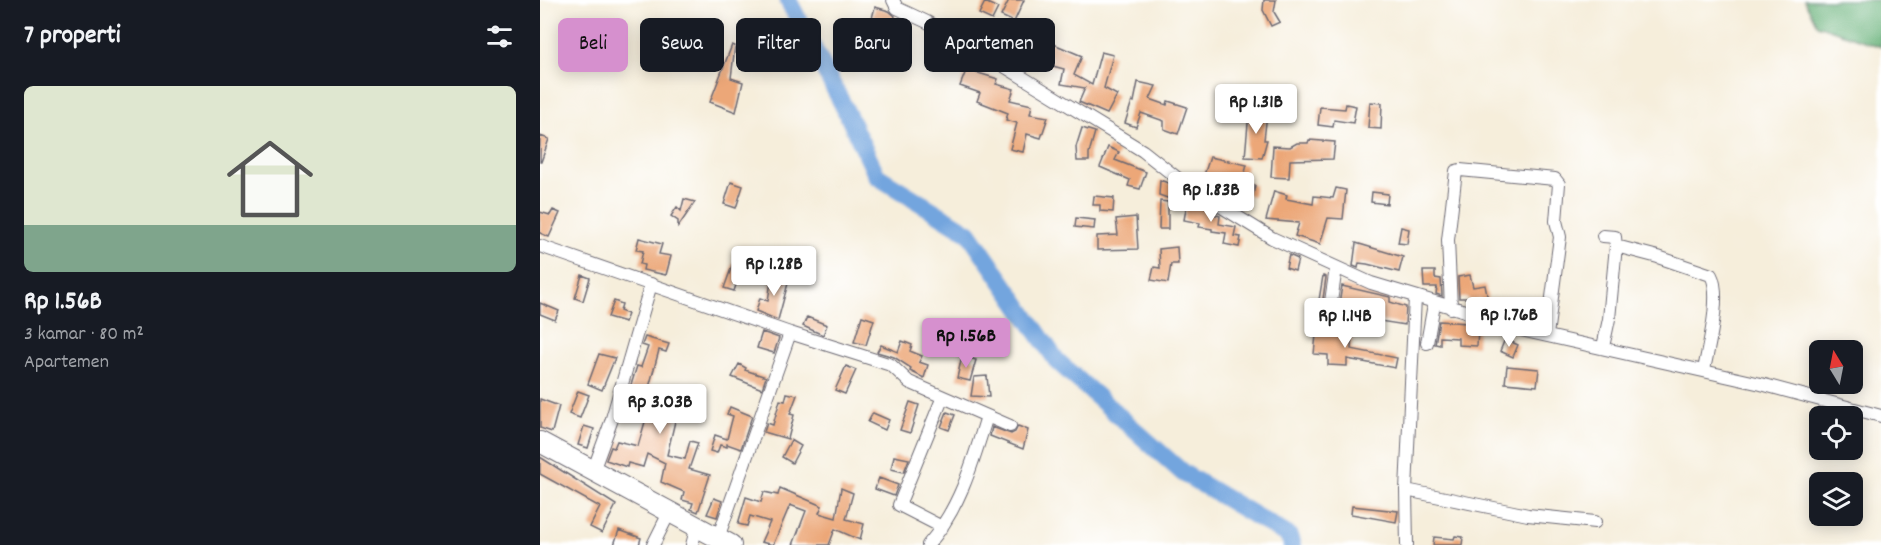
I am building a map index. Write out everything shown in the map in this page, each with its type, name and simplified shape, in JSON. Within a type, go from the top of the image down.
[{"type":"highway","points":[[540,442],[670,511],[694,535],[724,542]]},
{"type":"street","points":[[893,0],[897,8],[945,32],[1143,151],[1186,185],[1272,238],[1336,268],[1434,304],[1465,311],[1481,321],[1704,370],[1881,416]]},
{"type":"street","points":[[1451,308],[1448,240],[1456,171],[1555,179],[1559,184],[1556,221],[1560,237],[1547,335]]},
{"type":"street","points":[[1603,236],[1615,237],[1616,246],[1610,319],[1603,347]]},
{"type":"street","points":[[540,246],[790,333],[891,364],[909,382],[942,399],[1010,426]]},
{"type":"street","points":[[1616,246],[1711,275],[1714,285],[1714,309],[1704,370]]},
{"type":"street","points":[[1329,315],[1336,268]]},
{"type":"street","points":[[593,471],[611,422],[651,284]]},
{"type":"street","points":[[1407,545],[1406,490],[1415,297]]},
{"type":"street","points":[[1427,343],[1434,304]]},
{"type":"street","points":[[724,542],[790,333]]},
{"type":"street","points":[[942,399],[899,505],[942,527]]},
{"type":"street","points":[[928,545],[942,527],[970,469],[987,416]]},
{"type":"street","points":[[1406,490],[1528,515],[1595,522]]},
{"type":"street","points":[[653,545],[670,511]]},
{"type":"green space","points":[[1804,0],[1881,0],[1881,47],[1817,25]]},
{"type":"building","points":[[1009,0],[1024,0],[1016,18],[1001,16]]},
{"type":"building","points":[[1264,0],[1276,0],[1274,12],[1280,22],[1271,26],[1263,10]]},
{"type":"building","points":[[985,2],[998,8],[993,18],[979,14]]},
{"type":"building","points":[[875,7],[889,11],[895,16],[894,18],[872,18]]},
{"type":"building","points":[[732,45],[735,46],[731,78],[743,82],[736,112],[710,102],[722,72],[724,72]]},
{"type":"building","points":[[1055,45],[1082,56],[1074,75],[1092,85],[1101,52],[1113,55],[1104,88],[1117,95],[1107,114],[1079,102],[1085,88],[1061,84],[1064,69],[1055,67]]},
{"type":"building","points":[[965,72],[975,72],[998,79],[996,84],[1014,89],[1010,100],[1032,105],[1030,114],[1048,117],[1041,138],[1027,134],[1023,152],[1010,149],[1017,123],[1006,120],[1008,113],[977,101],[980,93],[960,86]]},
{"type":"building","points":[[1138,82],[1156,86],[1150,99],[1167,105],[1168,101],[1187,107],[1178,134],[1164,129],[1164,121],[1141,113],[1136,127],[1125,123],[1132,101],[1134,102]]},
{"type":"building","points":[[1370,102],[1382,103],[1381,129],[1368,128]]},
{"type":"building","points":[[1346,104],[1356,106],[1353,123],[1334,120],[1333,127],[1318,125],[1320,107],[1345,109]]},
{"type":"building","points":[[1249,112],[1267,114],[1264,140],[1267,140],[1262,158],[1245,157]]},
{"type":"building","points":[[1082,128],[1095,132],[1089,161],[1077,161],[1076,147]]},
{"type":"building","points":[[540,136],[549,139],[541,162],[540,162]]},
{"type":"building","points":[[1309,140],[1335,142],[1333,159],[1290,160],[1289,178],[1271,177],[1273,146],[1290,147],[1297,143],[1308,143]]},
{"type":"building","points":[[1108,147],[1119,152],[1115,160],[1146,172],[1140,189],[1128,186],[1130,180],[1100,167]]},
{"type":"building","points":[[1210,157],[1247,165],[1244,176],[1228,177],[1255,185],[1253,196],[1218,184],[1219,180],[1204,175]]},
{"type":"building","points":[[1160,180],[1171,184],[1170,199],[1159,195]]},
{"type":"building","points":[[731,182],[743,186],[736,208],[724,204]]},
{"type":"building","points":[[1336,188],[1346,190],[1343,219],[1328,218],[1320,244],[1295,236],[1299,223],[1266,220],[1274,191],[1287,195],[1286,199],[1313,204],[1314,196],[1333,198]]},
{"type":"building","points":[[1372,192],[1388,194],[1387,204],[1371,202]]},
{"type":"building","points":[[1094,196],[1114,198],[1113,212],[1100,211],[1100,205],[1093,205]]},
{"type":"building","points":[[684,199],[695,202],[678,227],[678,221],[671,216],[677,207],[681,211]]},
{"type":"building","points":[[1160,201],[1168,202],[1168,229],[1159,229]]},
{"type":"building","points":[[1187,203],[1202,205],[1211,210],[1210,213],[1220,216],[1219,224],[1236,227],[1234,236],[1241,237],[1239,247],[1224,244],[1226,233],[1199,227],[1200,223],[1184,220]]},
{"type":"building","points":[[553,210],[560,213],[549,237],[540,233],[540,212],[550,215]]},
{"type":"building","points":[[1136,217],[1138,249],[1097,250],[1097,236],[1118,235],[1116,219]]},
{"type":"building","points":[[1076,218],[1095,220],[1094,229],[1075,227]]},
{"type":"building","points":[[1401,227],[1409,229],[1407,244],[1398,243]]},
{"type":"building","points":[[639,238],[662,244],[659,254],[671,256],[666,275],[643,270],[644,265],[640,264],[643,251],[636,250]]},
{"type":"building","points":[[1356,243],[1403,257],[1399,272],[1367,264],[1359,263],[1358,268],[1353,266]]},
{"type":"building","points":[[1177,247],[1178,264],[1171,264],[1168,283],[1151,280],[1154,267],[1160,268],[1159,249]]},
{"type":"building","points":[[1289,255],[1298,259],[1295,271],[1286,268]]},
{"type":"building","points":[[733,263],[742,266],[741,270],[752,273],[750,281],[738,279],[734,291],[724,288]]},
{"type":"building","points":[[1423,271],[1435,271],[1435,278],[1441,279],[1442,296],[1436,294],[1437,287],[1424,287]]},
{"type":"building","points":[[772,274],[790,276],[778,320],[756,311],[760,298],[768,301]]},
{"type":"building","points":[[582,275],[590,278],[583,301],[575,298]]},
{"type":"building","points":[[1470,275],[1473,287],[1485,285],[1489,305],[1482,306],[1480,299],[1468,301],[1468,298],[1459,298],[1458,277]]},
{"type":"building","points":[[1323,276],[1326,277],[1322,306],[1318,306]]},
{"type":"building","points":[[1342,286],[1390,297],[1390,302],[1406,307],[1405,325],[1360,318],[1361,315],[1350,313],[1351,307],[1339,305]]},
{"type":"building","points":[[614,301],[622,304],[620,311],[628,314],[625,322],[608,317]]},
{"type":"building","points":[[540,303],[559,311],[555,320],[540,314]]},
{"type":"building","points":[[862,316],[874,320],[866,345],[854,342]]},
{"type":"building","points":[[807,317],[827,325],[823,335],[803,326]]},
{"type":"building","points":[[1439,321],[1467,323],[1467,330],[1478,330],[1477,346],[1458,345],[1458,338],[1440,337],[1440,345],[1435,344]]},
{"type":"building","points":[[1317,326],[1352,332],[1351,349],[1397,358],[1395,368],[1347,359],[1347,366],[1328,365],[1328,355],[1314,354]]},
{"type":"building","points":[[762,332],[779,338],[774,353],[757,348]]},
{"type":"building","points":[[645,337],[669,344],[666,352],[659,350],[646,399],[683,408],[680,418],[676,417],[667,455],[685,459],[690,441],[698,443],[689,469],[710,475],[698,512],[691,509],[693,503],[682,500],[684,492],[661,482],[665,463],[647,454],[643,467],[628,463],[627,467],[606,460],[611,447],[614,448],[617,441],[638,446],[649,408],[626,401],[637,366],[641,367],[648,347],[642,345]]},
{"type":"building","points":[[1505,339],[1518,345],[1513,357],[1500,351]]},
{"type":"building","points":[[902,341],[912,345],[910,351],[922,356],[919,362],[928,365],[924,378],[910,371],[911,368],[894,357],[877,352],[881,345],[898,352]]},
{"type":"building","points":[[599,354],[615,358],[602,390],[588,384]]},
{"type":"building","points":[[962,356],[976,360],[970,381],[957,378]]},
{"type":"building","points":[[739,364],[746,368],[745,370],[766,377],[762,389],[732,377]]},
{"type":"building","points":[[846,366],[856,370],[845,394],[835,390]]},
{"type":"building","points":[[1507,366],[1539,369],[1537,386],[1505,383]]},
{"type":"building","points":[[987,376],[989,397],[971,396],[974,377]]},
{"type":"building","points":[[578,391],[589,395],[580,418],[569,414]]},
{"type":"building","points":[[787,393],[797,395],[790,414],[794,415],[788,439],[764,432],[767,423],[773,425],[780,400],[785,401]]},
{"type":"building","points":[[540,399],[559,406],[552,432],[540,428]]},
{"type":"building","points":[[910,402],[919,405],[910,433],[900,430]]},
{"type":"building","points":[[730,407],[752,416],[741,449],[727,444],[727,447],[720,445],[717,453],[710,451],[715,435],[727,439],[733,416],[727,414]]},
{"type":"building","points":[[947,412],[955,415],[949,430],[941,427]]},
{"type":"building","points":[[873,413],[889,420],[885,430],[868,422]]},
{"type":"building","points":[[584,426],[594,429],[588,448],[578,445]]},
{"type":"building","points":[[1018,426],[1028,430],[1023,449],[990,436],[992,427],[1011,434]]},
{"type":"building","points":[[791,440],[801,446],[792,463],[782,457]]},
{"type":"building","points":[[894,456],[909,459],[904,472],[891,469]]},
{"type":"building","points":[[540,457],[616,505],[602,533],[590,527],[600,507],[540,474]]},
{"type":"building","points":[[879,478],[898,485],[894,496],[875,489]]},
{"type":"building","points":[[780,488],[822,506],[819,513],[836,518],[841,488],[853,493],[846,519],[864,524],[860,540],[835,529],[829,545],[793,545],[806,511],[790,505],[773,545],[761,542],[770,522],[750,516],[747,526],[738,524],[746,497],[761,502],[764,492],[778,495]]},
{"type":"building","points":[[714,498],[722,501],[717,517],[707,514]]},
{"type":"building","points":[[1352,506],[1398,511],[1396,522],[1351,514]]},
{"type":"building","points":[[619,530],[641,538],[639,545],[614,545]]},
{"type":"building","points":[[1455,536],[1463,537],[1462,545],[1433,545],[1434,537],[1454,539]]},
{"type":"waterway","points":[[788,0],[877,176],[969,233],[1057,361],[1183,473],[1289,536],[1292,545]]}]
